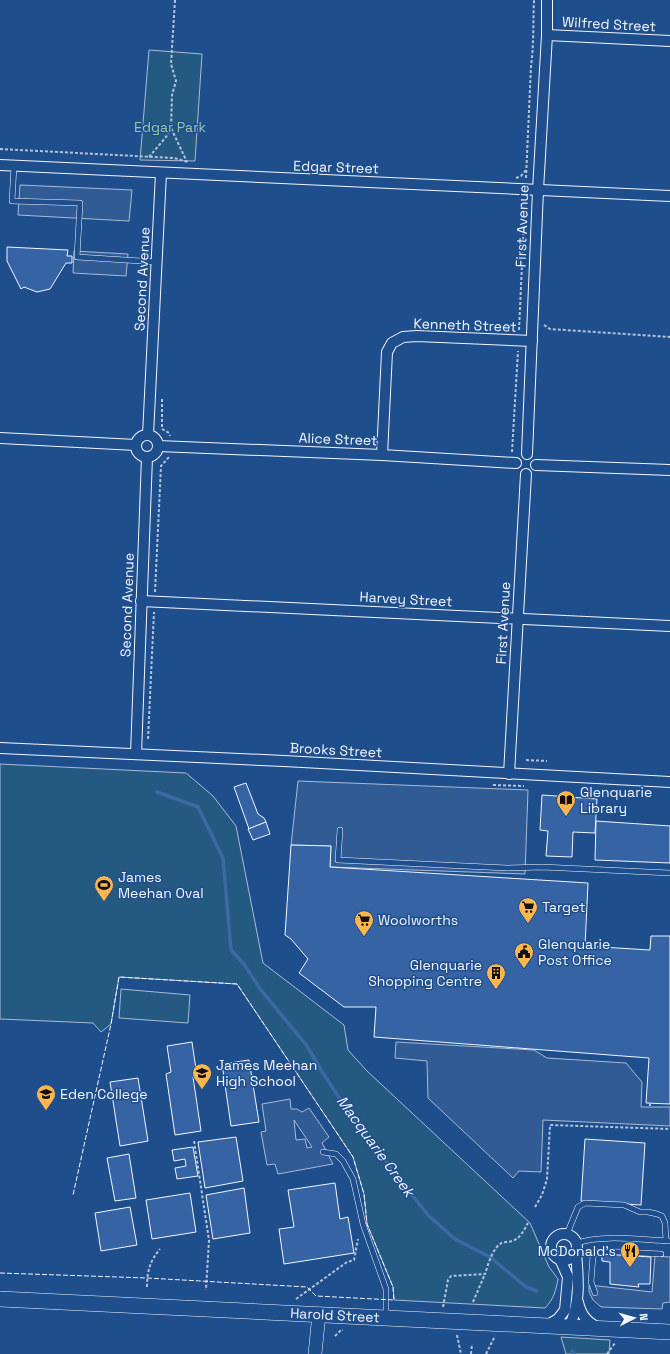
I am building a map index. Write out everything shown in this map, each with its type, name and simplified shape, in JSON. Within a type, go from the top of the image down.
[{"type":"main road","name":"Harold Street","points":[[0,1299],[670,1332]]},
{"type":"street","name":"First Avenue","points":[[527,454],[538,190],[547,35],[547,0]]},
{"type":"street","name":"Wilfred Street","points":[[547,35],[670,41]]},
{"type":"street","name":"Edgar Street","points":[[0,165],[670,196]]},
{"type":"street","name":"Second Avenue","points":[[148,435],[162,173]]},
{"type":"street","name":"Kenneth Street","points":[[382,455],[387,352],[392,343],[403,337],[417,336],[532,341]]},
{"type":"street","points":[[148,435],[155,439],[158,446],[154,454],[146,456],[139,453],[136,445],[140,438],[148,435]]},
{"type":"street","points":[[0,438],[136,445]]},
{"type":"street","name":"Alice Street","points":[[158,446],[382,455],[514,458]]},
{"type":"street","points":[[527,454],[534,457],[536,465],[533,471],[526,474],[519,470],[514,458],[527,454]]},
{"type":"street","name":"Second Avenue","points":[[136,754],[146,456]]},
{"type":"street","points":[[536,465],[670,470]]},
{"type":"street","name":"First Avenue","points":[[510,774],[517,619],[526,474]]},
{"type":"street","name":"Harvey Street","points":[[141,601],[670,626]]},
{"type":"street","name":"Brooks Street","points":[[0,748],[670,782]]},
{"type":"street","points":[[567,1234],[575,1239],[578,1283],[575,1312],[569,1327],[566,1320],[565,1310],[568,1277],[560,1259],[553,1253],[552,1245],[553,1241],[558,1236],[567,1234]]},
{"type":"street","points":[[560,1259],[570,1258],[576,1248]]},
{"type":"street","points":[[577,1300],[581,1313],[587,1322],[599,1328]]},
{"type":"street","points":[[546,1326],[558,1319],[565,1310]]},
{"type":"street","points":[[315,1354],[319,1314]]},
{"type":"lane","points":[[14,166],[12,201],[80,203],[77,257],[157,262]]},
{"type":"lane","points":[[340,830],[338,860],[507,868],[542,867],[670,873]]},
{"type":"lane","points":[[323,1152],[336,1154],[343,1161],[353,1179],[363,1224],[386,1289],[386,1318]]},
{"type":"lane","points":[[567,1234],[578,1207],[585,1203],[624,1206],[640,1212],[657,1214],[662,1216],[665,1223],[668,1241],[606,1238],[588,1239],[576,1248]]},
{"type":"lane","points":[[595,1293],[591,1282],[593,1256],[599,1252],[661,1254]]},
{"type":"path","points":[[175,0],[172,64],[176,81],[172,95],[171,128],[187,162]]},
{"type":"path","points":[[514,458],[531,66],[534,50],[532,41],[534,0]]},
{"type":"path","points":[[149,156],[166,137],[171,128]]},
{"type":"path","points":[[0,149],[149,156],[174,158],[194,163]]},
{"type":"path","points":[[510,179],[521,176],[526,170]]},
{"type":"path","points":[[544,325],[550,330],[670,337]]},
{"type":"path","points":[[162,425],[162,429],[169,433],[170,438]]},
{"type":"path","points":[[161,466],[169,456]]},
{"type":"path","points":[[526,760],[547,761]]},
{"type":"path","points":[[535,1207],[542,1195],[547,1179],[550,1125],[670,1129]]},
{"type":"path","points":[[194,1141],[202,1187],[201,1191],[208,1240],[206,1290]]},
{"type":"path","points":[[473,1302],[496,1247],[501,1242],[512,1241],[518,1238],[524,1232],[528,1223]]},
{"type":"path","points":[[296,1299],[347,1262],[354,1260],[358,1239]]},
{"type":"path","points":[[147,1287],[147,1278],[151,1260],[160,1249]]},
{"type":"path","points":[[443,1308],[448,1280],[451,1276],[485,1274]]},
{"type":"path","points":[[457,1335],[461,1354]]},
{"type":"path","points":[[486,1354],[495,1336]]},
{"type":"path","points":[[607,1354],[615,1343]]},
{"type":"path","points":[[471,1354],[472,1344]]},
{"type":"green space","name":"Edgar Park","points":[[149,50],[202,54],[195,161],[140,160]]},
{"type":"green space","points":[[0,764],[186,773],[213,796],[236,826],[263,963],[344,1025],[348,1050],[367,1071],[530,1223],[549,1267],[558,1279],[551,1301],[545,1308],[394,1300],[393,1287],[367,1224],[364,1194],[353,1157],[237,984],[119,977],[111,1024],[101,1032],[93,1023],[0,1019]]},
{"type":"green space","points":[[121,989],[190,995],[188,1023],[119,1018]]},
{"type":"green space","points":[[561,1337],[610,1340],[609,1354],[566,1354]]},
{"type":"shaded area","points":[[20,185],[132,190],[129,221],[18,215]]},
{"type":"shaded area","points":[[74,251],[128,254],[126,276],[73,273]]},
{"type":"shaded area","points":[[298,781],[528,790],[525,874],[330,867],[331,846],[291,845]]},
{"type":"shaded area","points":[[396,1042],[534,1050],[547,1058],[626,1063],[642,1082],[641,1107],[670,1107],[670,1126],[543,1120],[541,1172],[519,1171],[513,1178],[428,1098],[427,1061],[395,1058]]},
{"type":"shaded area","points":[[290,1099],[291,1109],[297,1109],[302,1112],[309,1108],[329,1137],[322,1143],[333,1164],[278,1174],[275,1164],[267,1165],[261,1132],[266,1131],[262,1104]],"holes":[[[294,1120],[312,1147],[307,1148],[305,1139],[296,1140]]]},
{"type":"shaded area","points":[[655,1256],[670,1257],[670,1302],[663,1303],[662,1309],[601,1307],[593,1300],[589,1292],[589,1285],[652,1292]]},
{"type":"building","points":[[7,247],[68,250],[67,256],[72,256],[72,263],[66,263],[50,289],[37,292],[24,287],[21,289],[7,261]]},
{"type":"building","points":[[246,783],[258,814],[264,818],[266,822],[249,829],[234,787]]},
{"type":"building","points":[[542,795],[597,799],[595,833],[573,832],[572,857],[546,856],[548,831],[540,830]]},
{"type":"building","points":[[596,821],[670,826],[670,863],[595,860]]},
{"type":"building","points":[[266,822],[270,834],[253,840],[248,829]]},
{"type":"building","name":"Glenquarie Shopping Centre","points":[[291,845],[331,846],[330,867],[588,883],[585,946],[650,950],[651,936],[670,936],[670,1104],[646,1103],[649,1058],[374,1037],[376,1007],[344,1007],[299,973],[308,959],[291,939],[285,935]]},
{"type":"building","points":[[192,1042],[197,1076],[193,1077],[201,1131],[175,1135],[166,1074],[171,1072],[167,1046]]},
{"type":"building","points":[[249,1060],[259,1122],[231,1126],[222,1064]]},
{"type":"building","points":[[138,1078],[148,1141],[120,1146],[110,1082]]},
{"type":"building","points":[[236,1137],[243,1181],[205,1188],[198,1142]]},
{"type":"building","points":[[585,1139],[645,1143],[641,1205],[581,1201]]},
{"type":"building","points":[[193,1147],[198,1176],[177,1179],[175,1168],[186,1166],[185,1159],[174,1161],[172,1150]]},
{"type":"building","points":[[129,1154],[136,1198],[115,1201],[107,1158]]},
{"type":"building","points":[[335,1183],[340,1219],[348,1217],[354,1253],[284,1264],[279,1229],[294,1227],[288,1190]]},
{"type":"building","points":[[244,1188],[250,1233],[213,1239],[206,1195]]},
{"type":"building","points":[[190,1193],[196,1232],[152,1239],[146,1200]]},
{"type":"building","points":[[130,1207],[137,1245],[101,1251],[95,1213]]},
{"type":"building","points":[[602,1254],[651,1257],[650,1284],[638,1284],[639,1287],[610,1284],[610,1262],[602,1261]]},
{"type":"waterway","name":"Macquarie Creek","points":[[157,792],[198,807],[223,858],[231,950],[244,964],[261,990],[307,1046],[324,1075],[359,1127],[428,1215],[455,1239],[490,1257],[526,1287],[537,1291]]},
{"type":"fence","points":[[0,1273],[147,1278],[307,1287],[316,1296],[394,1300],[393,1287],[367,1224],[364,1194],[353,1157],[237,984],[119,977],[111,1024],[73,1195]]},
{"type":"place","name":"Glenquarie Library","points":[[566,817]]},
{"type":"place","name":"James Meehan Oval","points":[[104,902]]},
{"type":"place","name":"Target","points":[[528,924]]},
{"type":"place","name":"Woolworths","points":[[364,937]]},
{"type":"place","name":"Glenquarie Post Office","points":[[524,969]]},
{"type":"place","name":"Glenquarie Shopping Centre","points":[[496,990]]},
{"type":"place","name":"James Meehan High School","points":[[202,1090]]},
{"type":"place","name":"Eden College","points":[[46,1111]]},
{"type":"place","name":"McDonald's","points":[[630,1268]]}]
